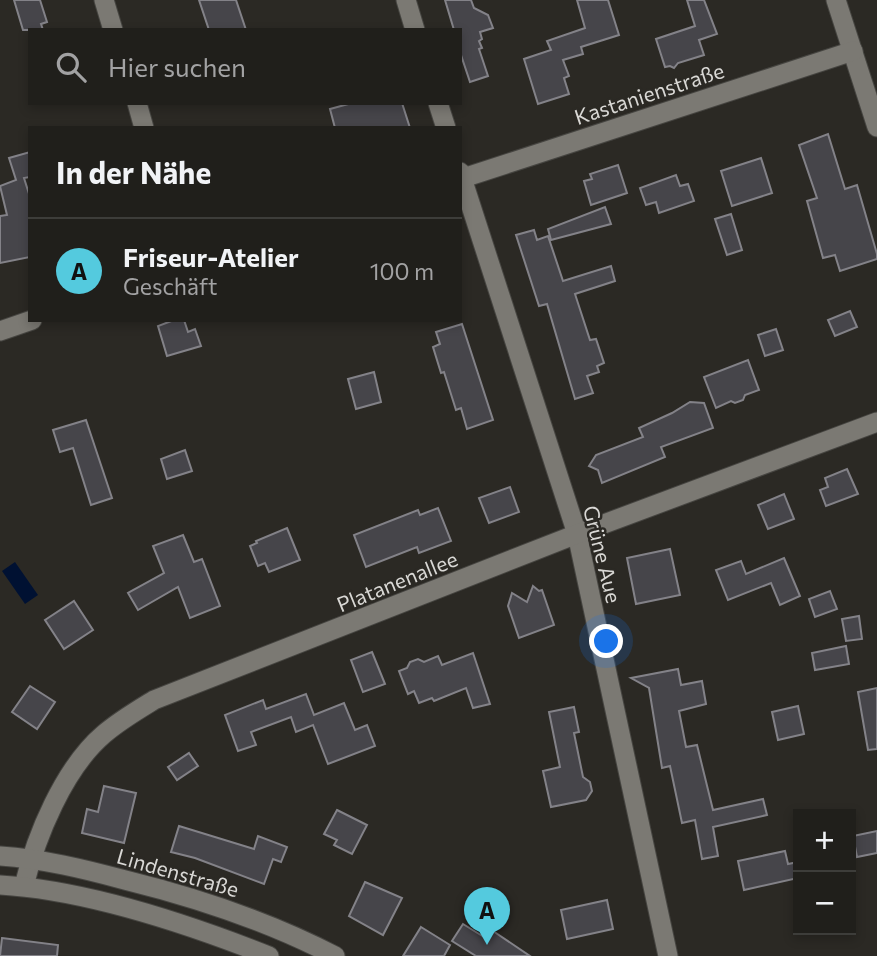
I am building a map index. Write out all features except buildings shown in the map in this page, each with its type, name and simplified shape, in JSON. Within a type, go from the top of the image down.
[{"type":"street","points":[[104,0],[112,28]]},
{"type":"street","points":[[405,0],[414,28]]},
{"type":"street","points":[[836,0],[877,127]]},
{"type":"street","name":"Kastanienstraße","points":[[462,176],[853,51]]},
{"type":"street","points":[[138,105],[144,126]]},
{"type":"street","points":[[439,105],[445,126]]},
{"type":"street","name":"Grüne Aue","points":[[462,179],[577,534],[668,956]]},
{"type":"street","points":[[0,331],[28,321]]},
{"type":"street","name":"Platanenallee","points":[[24,886],[31,858],[60,792],[80,760],[102,735],[136,711],[185,687],[577,534],[877,422]]},
{"type":"street","name":"Lindenstraße","points":[[0,856],[31,858],[180,894],[299,937],[335,956]]},
{"type":"street","points":[[0,885],[24,886],[104,903],[182,925],[269,956]]},
{"type":"water","points":[[15,562],[38,595],[25,604],[2,571]]},
{"type":"place","name":"Friseur-Atelier","points":[[487,945]]}]
